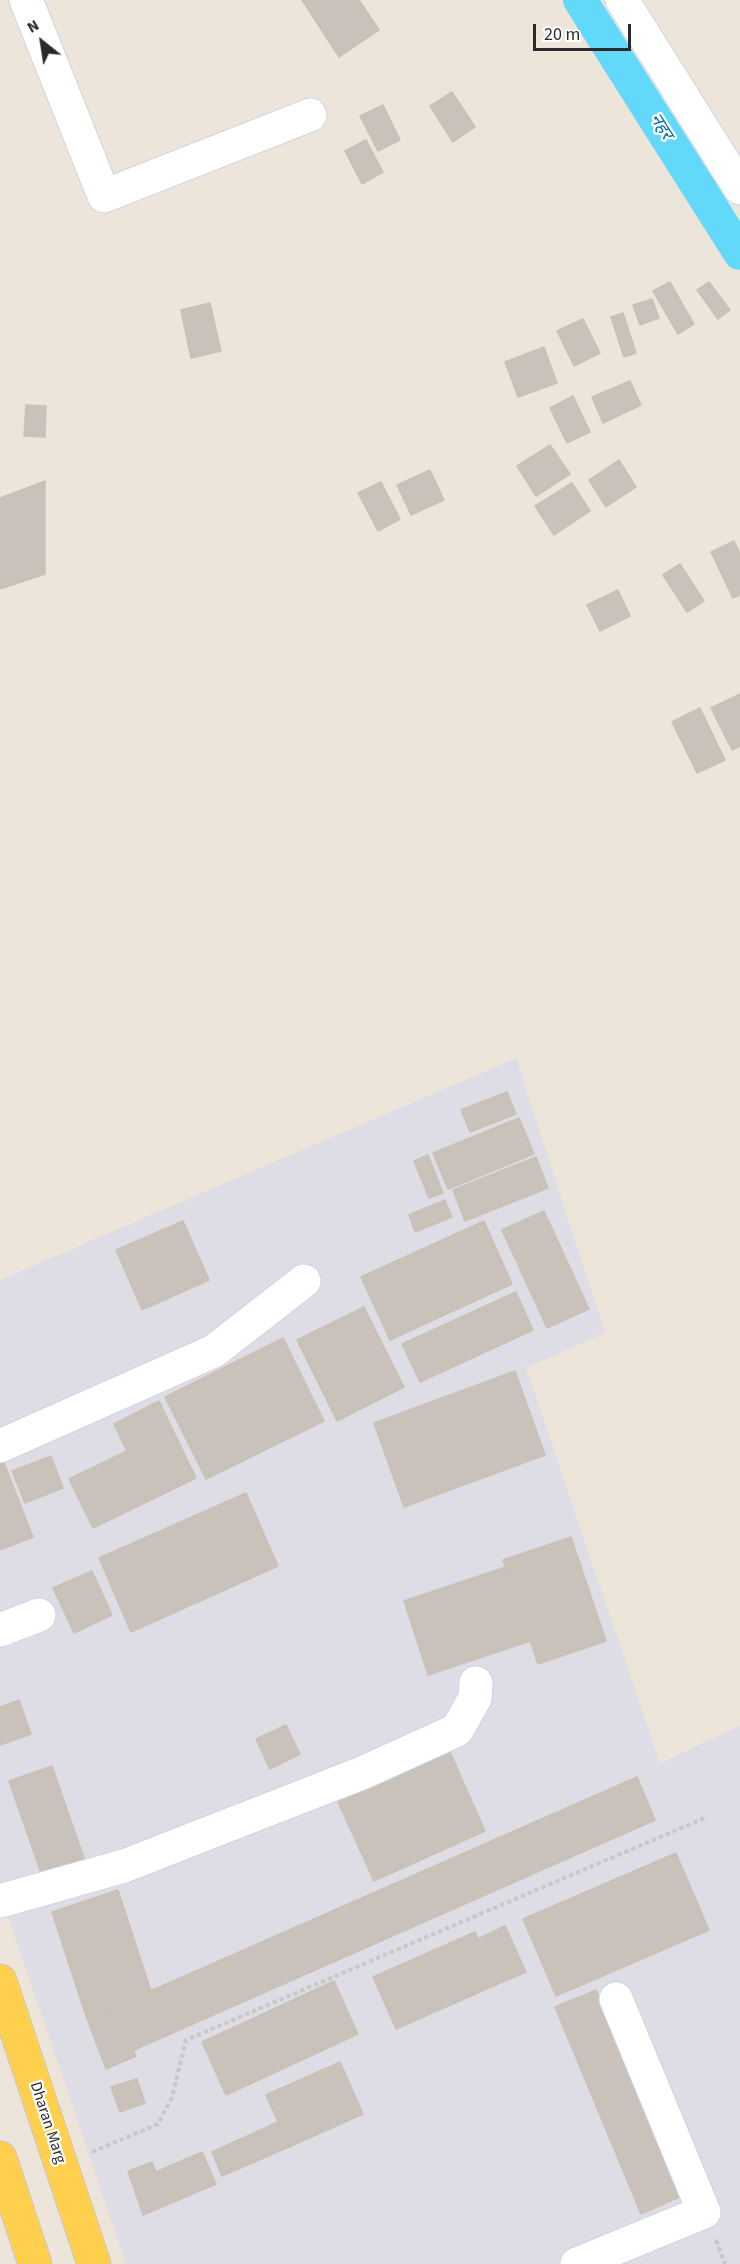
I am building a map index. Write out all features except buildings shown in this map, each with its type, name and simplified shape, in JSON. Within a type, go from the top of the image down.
[{"type":"main road","name":"Dharan Marg","points":[[0,1981],[94,2264]]},
{"type":"main road","points":[[0,2157],[35,2264]]},
{"type":"street","points":[[26,0],[104,196],[310,115]]},
{"type":"street","points":[[622,0],[740,188]]},
{"type":"street","points":[[0,1446],[214,1351],[304,1281]]},
{"type":"street","points":[[0,1630],[39,1615]]},
{"type":"street","points":[[0,1901],[124,1866],[362,1773],[457,1730],[475,1698],[476,1683]]},
{"type":"street","points":[[577,2264],[704,2212],[616,1999]]},
{"type":"path","points":[[61,2166],[158,2124],[172,2097],[186,2040],[707,1817]]},
{"type":"shaded area","points":[[516,1058],[605,1333],[526,1368],[660,1763],[740,1726],[740,2264],[126,2264],[0,1892],[0,1280]]},
{"type":"waterway","name":"नहर","points":[[580,0],[740,253]]}]
